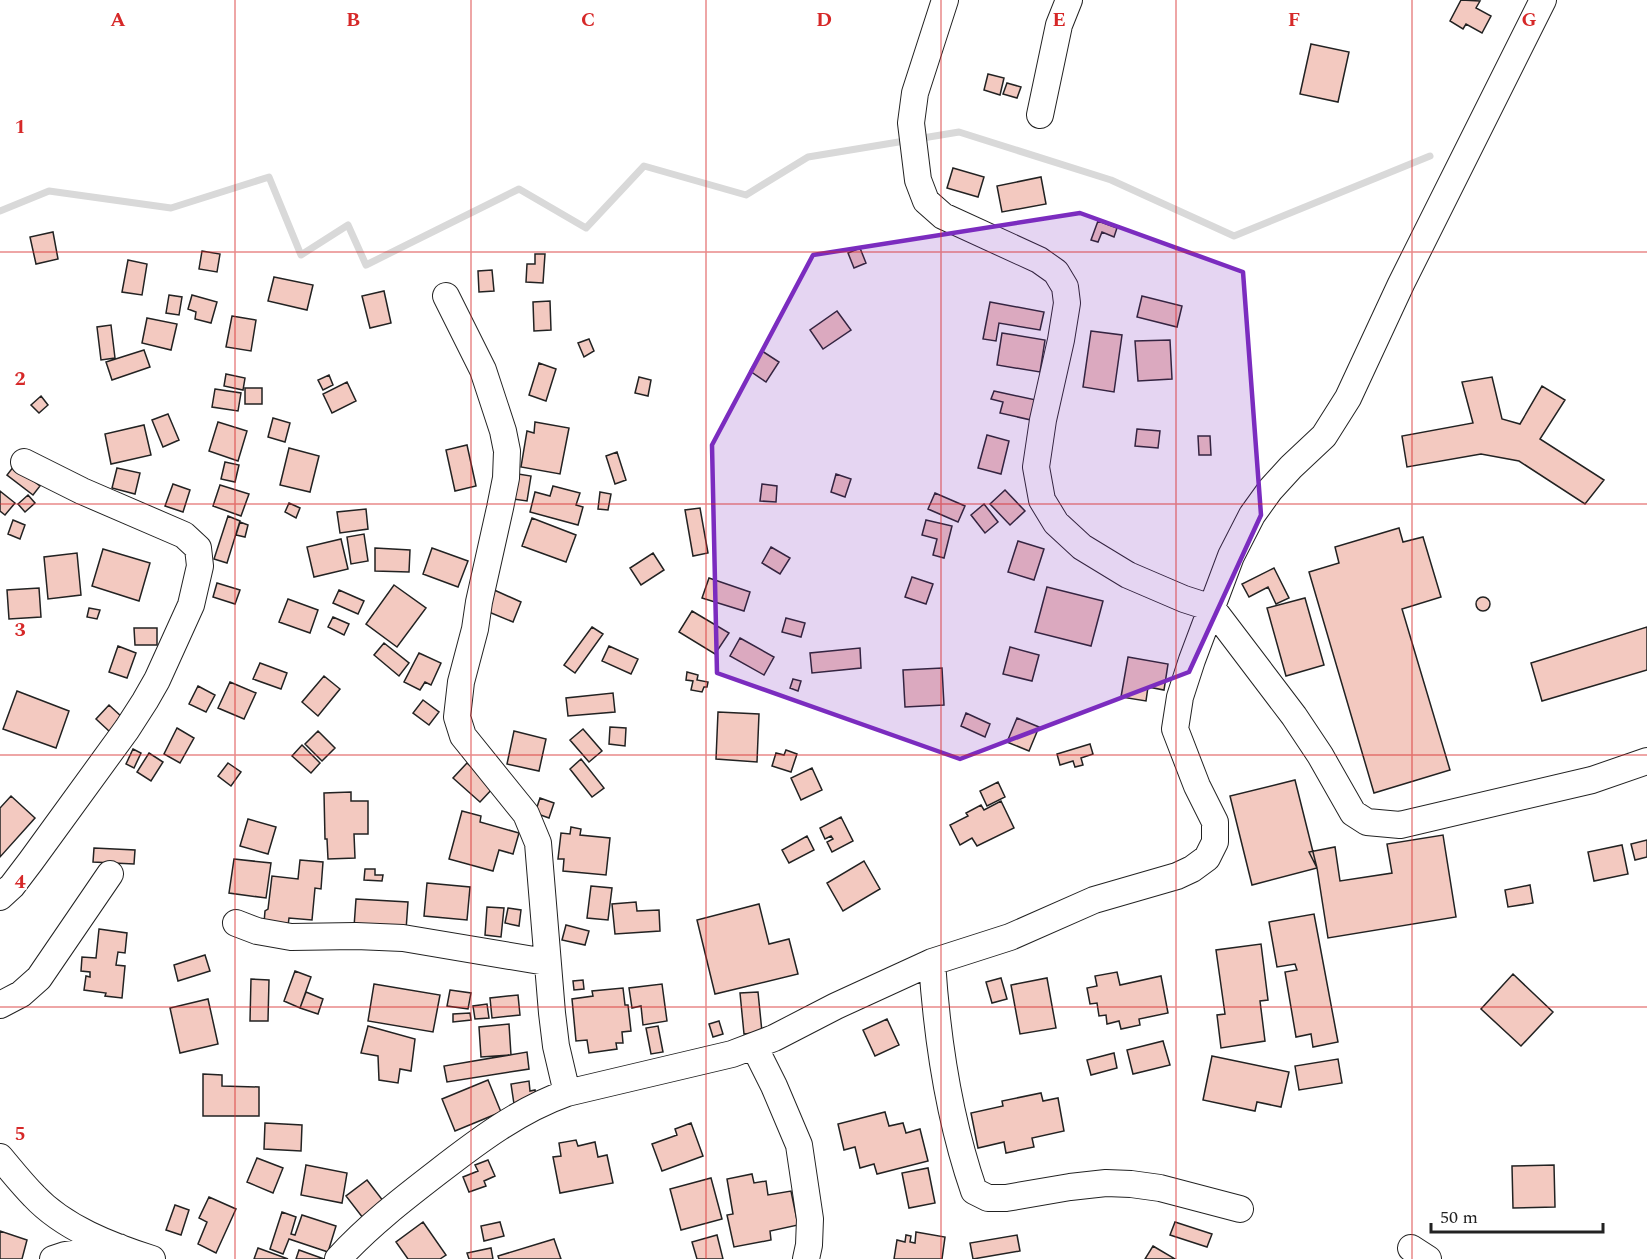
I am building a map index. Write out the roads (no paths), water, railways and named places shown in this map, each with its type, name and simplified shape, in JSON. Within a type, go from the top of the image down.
[{"type":"street","points":[[945,0],[915,93],[911,123],[918,180],[926,201],[943,216],[1039,260],[1056,272],[1065,287],[1067,303],[1061,340],[1042,420],[1036,467],[1042,500],[1056,523],[1082,547],[1128,575],[1184,599],[1212,608],[1294,716],[1320,755],[1353,813],[1366,822],[1400,825],[1592,780],[1647,760]]},
{"type":"street","points":[[1040,114],[1059,25],[1069,0]]},
{"type":"street","points":[[338,1259],[358,1236],[396,1204],[469,1148],[516,1116],[567,1093],[694,1064],[754,1046],[932,962],[1010,937],[1094,900],[1177,876],[1207,858],[1215,842],[1215,822],[1197,786],[1175,729],[1180,697],[1231,556],[1252,515],[1270,490],[1324,436],[1348,398],[1401,284],[1543,0]]},
{"type":"street","points":[[446,296],[483,370],[503,431],[507,451],[506,478],[501,508],[461,682],[457,717],[463,736],[526,814],[538,843],[546,962],[556,1046],[567,1093]]},
{"type":"street","points":[[0,897],[12,886],[31,861],[127,729],[149,694],[191,605],[200,566],[198,548],[184,535],[24,462]]},
{"type":"street","points":[[0,1005],[21,994],[39,978],[110,874]]},
{"type":"street","points":[[236,923],[257,931],[291,938],[356,936],[403,938],[546,962]]},
{"type":"street","points":[[932,962],[946,1079],[957,1136],[974,1191],[988,1198],[1006,1198],[1070,1187],[1131,1184],[1160,1188],[1240,1209]]},
{"type":"street","points":[[754,1046],[799,1145],[810,1219],[806,1259]]},
{"type":"street","points":[[0,1157],[34,1197],[49,1209],[81,1230],[152,1259]]},
{"type":"street","points":[[53,1259],[119,1247]]},
{"type":"waterway","points":[[0,211],[49,191],[171,208],[269,177],[301,255],[348,225],[366,265],[519,189],[586,228],[644,166],[746,195],[808,157],[959,132],[1111,180],[1234,236],[1430,156]]}]
